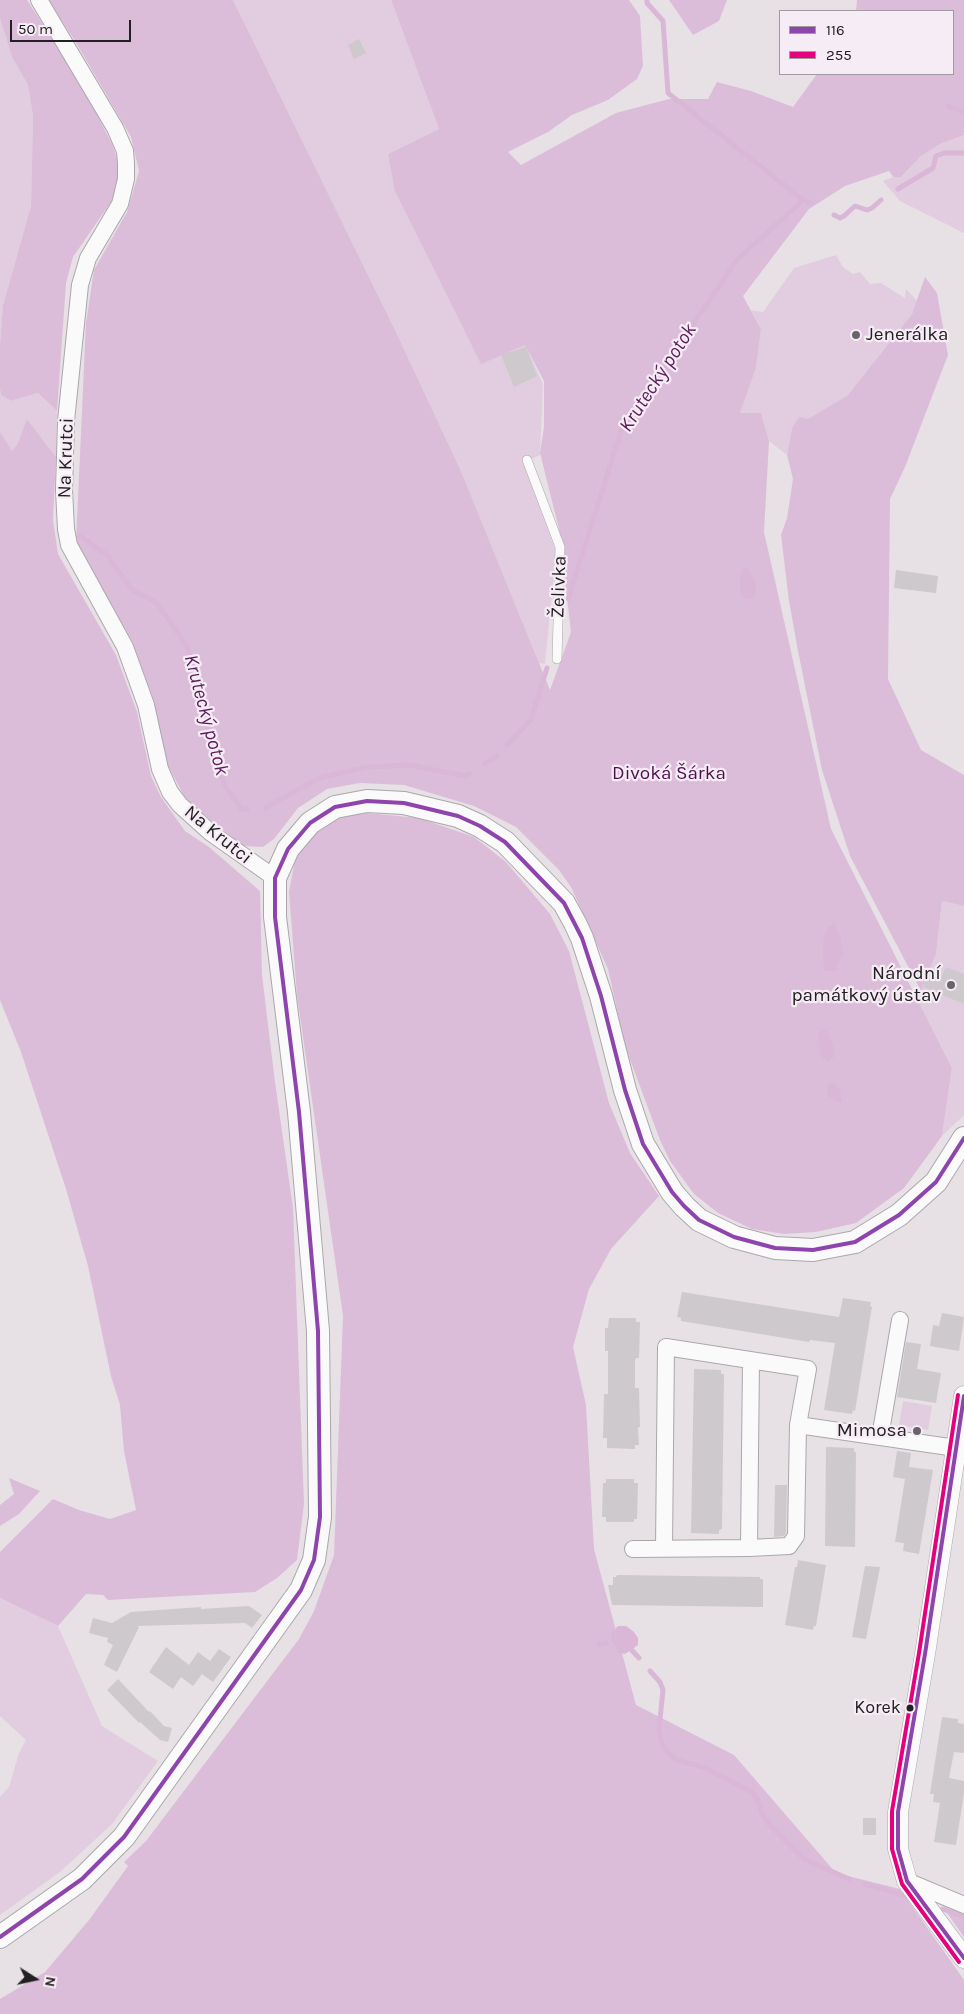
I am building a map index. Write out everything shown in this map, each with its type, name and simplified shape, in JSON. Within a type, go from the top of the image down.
[{"type":"main road","points":[[0,1937],[82,1879],[124,1837],[301,1590],[314,1560],[320,1517],[318,1331],[299,1112],[275,917],[276,878],[288,849],[310,823],[335,807],[367,801],[404,803],[458,816],[480,826],[505,842],[564,904],[575,923],[601,996],[625,1090],[644,1144],[672,1192],[684,1206],[700,1220],[734,1237],[775,1248],[813,1250],[855,1242],[899,1215],[936,1182],[964,1138]]},
{"type":"street","name":"Na Krutci","points":[[39,0],[115,128],[125,151],[126,163],[126,179],[120,204],[88,258],[80,285],[66,421],[64,490],[66,529],[69,545],[125,647],[146,705],[160,769],[170,792],[180,805],[211,833],[276,878]]},
{"type":"street","points":[[880,1437],[900,1320]]},
{"type":"street","points":[[633,1549],[789,1546],[796,1536],[798,1425],[808,1370],[666,1347],[664,1548]]},
{"type":"street","points":[[749,1548],[751,1361]]},
{"type":"street","points":[[964,1396],[925,1654],[898,1812],[898,1850],[907,1881],[964,1958]]},
{"type":"street","points":[[798,1425],[956,1448]]},
{"type":"street","points":[[907,1881],[964,1905]]},
{"type":"lane","name":"Želivka","points":[[528,460],[560,547],[557,659]]},
{"type":"shaded area","points":[[233,0],[391,0],[439,129],[388,154],[525,344],[543,384],[540,455],[523,463],[556,552],[545,664],[539,663],[461,471],[395,330]]},
{"type":"shaded area","points":[[0,18],[12,57],[28,85],[33,116],[31,206],[3,305],[0,344]]},
{"type":"shaded area","points":[[964,135],[964,233],[900,201],[883,181],[902,176],[920,157],[940,144]]},
{"type":"shaded area","points":[[836,255],[843,267],[853,274],[860,272],[870,284],[881,283],[905,298],[906,289],[917,301],[912,314],[847,396],[815,420],[792,428],[787,455],[769,441],[761,413],[740,413],[756,368],[761,329],[751,310],[763,312],[794,268]]},
{"type":"shaded area","points":[[0,389],[1,395],[11,401],[38,393],[57,411],[56,457],[27,419],[17,445],[12,452],[0,432]]},
{"type":"shaded area","points":[[748,567],[756,588],[755,596],[750,600],[743,598],[740,585],[743,568]]},
{"type":"shaded area","points":[[942,901],[964,906],[964,1115],[942,1136],[952,1068],[916,997],[921,991],[936,954]]},
{"type":"shaded area","points":[[834,924],[840,935],[843,953],[836,971],[824,971],[824,935],[828,927]]},
{"type":"shaded area","points":[[823,1029],[827,1030],[835,1052],[833,1058],[827,1062],[822,1057],[819,1043],[818,1034]]},
{"type":"shaded area","points":[[833,1084],[840,1090],[842,1102],[837,1102],[828,1096],[827,1085]]},
{"type":"shaded area","points":[[903,1401],[932,1406],[928,1430],[899,1425]]},
{"type":"shaded area","points":[[0,1598],[58,1626],[102,1726],[158,1761],[112,1824],[60,1872],[0,1915],[0,1797],[9,1787],[19,1753],[26,1740],[0,1716]]},
{"type":"shaded area","points":[[618,1626],[626,1626],[638,1638],[638,1645],[625,1654],[619,1653],[612,1640],[611,1633]]},
{"type":"green space","points":[[0,0],[27,0],[81,83],[113,146],[118,162],[117,184],[113,199],[73,257],[66,283],[57,411],[38,393],[11,401],[1,395],[0,389],[0,344],[3,305],[31,206],[33,116],[28,85],[12,57],[0,18]]},
{"type":"green space","name":"Divoká Šárka","points":[[48,0],[233,0],[395,330],[461,471],[550,690],[571,632],[559,529],[540,453],[544,427],[544,381],[525,345],[481,364],[395,191],[388,154],[439,129],[391,0],[629,0],[640,16],[643,66],[637,79],[608,100],[572,115],[548,132],[508,152],[521,165],[616,113],[669,99],[708,99],[717,82],[751,91],[793,107],[816,75],[954,75],[954,10],[856,10],[857,0],[964,0],[964,135],[940,144],[920,157],[901,177],[893,177],[889,171],[845,186],[809,209],[743,296],[761,329],[756,368],[740,413],[761,413],[769,441],[764,532],[831,829],[952,1068],[942,1136],[904,1188],[856,1223],[816,1232],[784,1234],[752,1229],[718,1213],[694,1194],[670,1161],[660,1140],[625,1046],[608,969],[571,887],[559,870],[516,827],[474,806],[404,785],[360,783],[327,789],[298,808],[274,839],[263,847],[243,846],[186,800],[167,764],[154,701],[132,641],[76,541],[86,323],[94,270],[127,212],[139,171],[131,137],[75,41]]},
{"type":"green space","points":[[669,0],[727,0],[719,21],[693,35]]},
{"type":"green space","points":[[925,277],[937,293],[948,355],[905,467],[890,499],[888,679],[921,750],[964,775],[964,906],[942,901],[936,954],[921,991],[850,856],[822,770],[789,601],[781,535],[787,518],[793,479],[787,455],[792,428],[799,417],[808,419],[847,396],[912,314]]},
{"type":"green space","points":[[27,419],[56,457],[53,520],[58,554],[116,655],[137,712],[151,776],[161,797],[185,831],[209,847],[260,891],[262,975],[293,1208],[304,1504],[297,1560],[277,1578],[255,1592],[108,1600],[103,1595],[86,1594],[58,1626],[0,1598],[0,1552],[53,1499],[79,1510],[110,1519],[136,1510],[124,1451],[120,1405],[111,1376],[88,1266],[66,1189],[21,1052],[0,1000],[0,432],[12,451],[17,445]]},
{"type":"green space","points":[[366,813],[419,818],[474,837],[506,862],[550,914],[569,951],[609,1103],[630,1153],[659,1196],[611,1249],[589,1289],[573,1347],[586,1405],[594,1549],[636,1705],[734,1755],[836,1873],[900,1889],[964,1980],[964,2014],[0,2014],[0,1999],[45,1972],[89,1920],[128,1866],[124,1862],[146,1841],[299,1639],[314,1611],[334,1555],[343,1316],[297,995],[289,892],[295,860],[310,838],[336,816]]},
{"type":"green space","points":[[9,1478],[40,1491],[19,1514],[0,1526],[0,1505],[14,1494]]},
{"type":"green space","points":[[945,1910],[964,1919],[964,1937]]},
{"type":"building","points":[[359,39],[366,53],[354,59],[348,45]]},
{"type":"building","points":[[526,347],[537,376],[514,387],[501,355]]},
{"type":"building","points":[[896,570],[938,576],[936,593],[894,588]]},
{"type":"building","name":"Národní památkový ústav","points":[[946,967],[964,974],[964,1004],[923,987],[929,973],[941,978]]},
{"type":"building","points":[[682,1292],[839,1317],[843,1298],[871,1302],[870,1306],[872,1307],[855,1411],[853,1410],[852,1414],[824,1410],[835,1343],[810,1340],[809,1342],[681,1321],[681,1318],[677,1317]]},
{"type":"building","points":[[942,1313],[964,1317],[959,1351],[930,1346],[933,1325],[939,1326]]},
{"type":"building","points":[[609,1318],[636,1318],[636,1322],[640,1322],[639,1358],[636,1358],[635,1361],[635,1388],[639,1388],[640,1427],[638,1427],[639,1445],[635,1445],[635,1449],[607,1448],[607,1438],[603,1438],[604,1394],[608,1394],[608,1351],[605,1351],[605,1328],[608,1328]]},
{"type":"building","points":[[906,1342],[921,1344],[917,1369],[941,1373],[936,1403],[897,1397]]},
{"type":"building","points":[[694,1369],[721,1370],[721,1374],[724,1374],[722,1529],[719,1530],[719,1534],[691,1533]]},
{"type":"building","points":[[826,1447],[854,1448],[854,1452],[856,1452],[855,1547],[825,1546]]},
{"type":"building","points":[[897,1451],[911,1453],[909,1467],[933,1470],[919,1554],[903,1551],[904,1543],[895,1542],[905,1479],[893,1477]]},
{"type":"building","points":[[606,1479],[634,1479],[634,1483],[638,1483],[637,1519],[634,1519],[634,1522],[606,1522],[606,1517],[602,1517],[603,1483],[606,1483]]},
{"type":"building","points":[[775,1485],[787,1485],[786,1533],[784,1536],[774,1537]]},
{"type":"building","points":[[798,1560],[826,1565],[816,1626],[814,1626],[813,1630],[785,1625],[795,1567],[797,1567]]},
{"type":"building","points":[[865,1566],[880,1567],[866,1639],[852,1637]]},
{"type":"building","points":[[617,1575],[760,1577],[760,1579],[763,1579],[763,1607],[612,1605],[608,1585],[613,1585],[613,1577]]},
{"type":"building","points":[[249,1606],[262,1615],[252,1628],[245,1623],[137,1626],[139,1627],[117,1672],[104,1665],[113,1645],[107,1642],[108,1638],[89,1633],[93,1618],[112,1623],[131,1612]]},
{"type":"building","points":[[166,1647],[189,1665],[198,1652],[210,1661],[219,1649],[231,1657],[213,1682],[202,1674],[193,1686],[181,1677],[173,1689],[149,1672]]},
{"type":"building","points":[[118,1679],[164,1726],[172,1728],[168,1742],[160,1740],[139,1723],[107,1690]]},
{"type":"building","points":[[942,1717],[958,1719],[958,1723],[964,1724],[964,1753],[954,1752],[949,1778],[964,1781],[956,1845],[934,1842],[940,1803],[933,1802],[934,1794],[930,1794]]},
{"type":"building","points":[[863,1818],[876,1818],[876,1835],[863,1835]]},
{"type":"waterway","points":[[647,0],[647,3],[663,21],[668,93],[803,200]]},
{"type":"waterway","points":[[948,106],[964,112]]},
{"type":"waterway","name":"Krutecký potok","points":[[898,189],[933,168],[936,156],[944,153],[964,153]]},
{"type":"waterway","name":"Krutecký potok","points":[[568,599],[621,431],[736,261],[803,200],[811,203]]},
{"type":"waterway","name":"Krutecký potok","points":[[834,215],[840,218],[855,206],[867,210],[881,200]]},
{"type":"waterway","name":"Krutecký potok","points":[[80,536],[107,555],[131,589],[157,603],[188,648],[224,784],[242,810],[247,809]]},
{"type":"waterway","name":"Krutecký potok","points":[[507,745],[531,719],[547,668]]},
{"type":"waterway","name":"Krutecký potok","points":[[484,764],[496,756]]},
{"type":"waterway","name":"Krutecký potok","points":[[265,808],[319,778],[368,767],[409,765],[466,776],[469,774]]},
{"type":"waterway","points":[[599,1644],[606,1643]]},
{"type":"waterway","points":[[628,1646],[639,1658]]},
{"type":"waterway","points":[[650,1671],[660,1682],[663,1690],[659,1729],[661,1741],[666,1751],[676,1760],[703,1767],[752,1792],[758,1800],[762,1814],[767,1822],[804,1859],[849,1879]]},
{"type":"waterway","points":[[865,1884],[906,1896]]},
{"type":"waterway","points":[[943,1909],[964,1917]]},
{"type":"transit line","name":"116","points":[[0,1937],[82,1879],[124,1837],[301,1590],[314,1560],[320,1517],[318,1331],[299,1112],[275,917],[275,878],[288,849],[310,823],[335,807],[367,801],[404,803],[458,816],[480,826],[505,842],[564,903],[582,938],[601,996],[625,1090],[643,1144],[672,1192],[684,1206],[699,1220],[734,1237],[775,1248],[813,1250],[855,1242],[899,1215],[936,1182],[964,1138]]},
{"type":"transit line","name":"255","points":[[958,1395],[919,1653],[892,1811],[892,1849],[902,1884],[959,1962]]},
{"type":"transit line","name":"116","points":[[964,1396],[925,1654],[898,1812],[898,1849],[907,1881],[964,1958]]},
{"type":"place","name":"Jenerálka","points":[[856,335]]},
{"type":"place","name":"Národní památkový ústav","points":[[951,985]]},
{"type":"place","name":"Mimosa","points":[[917,1431]]},
{"type":"place","name":"Korek","points":[[910,1708]]}]
